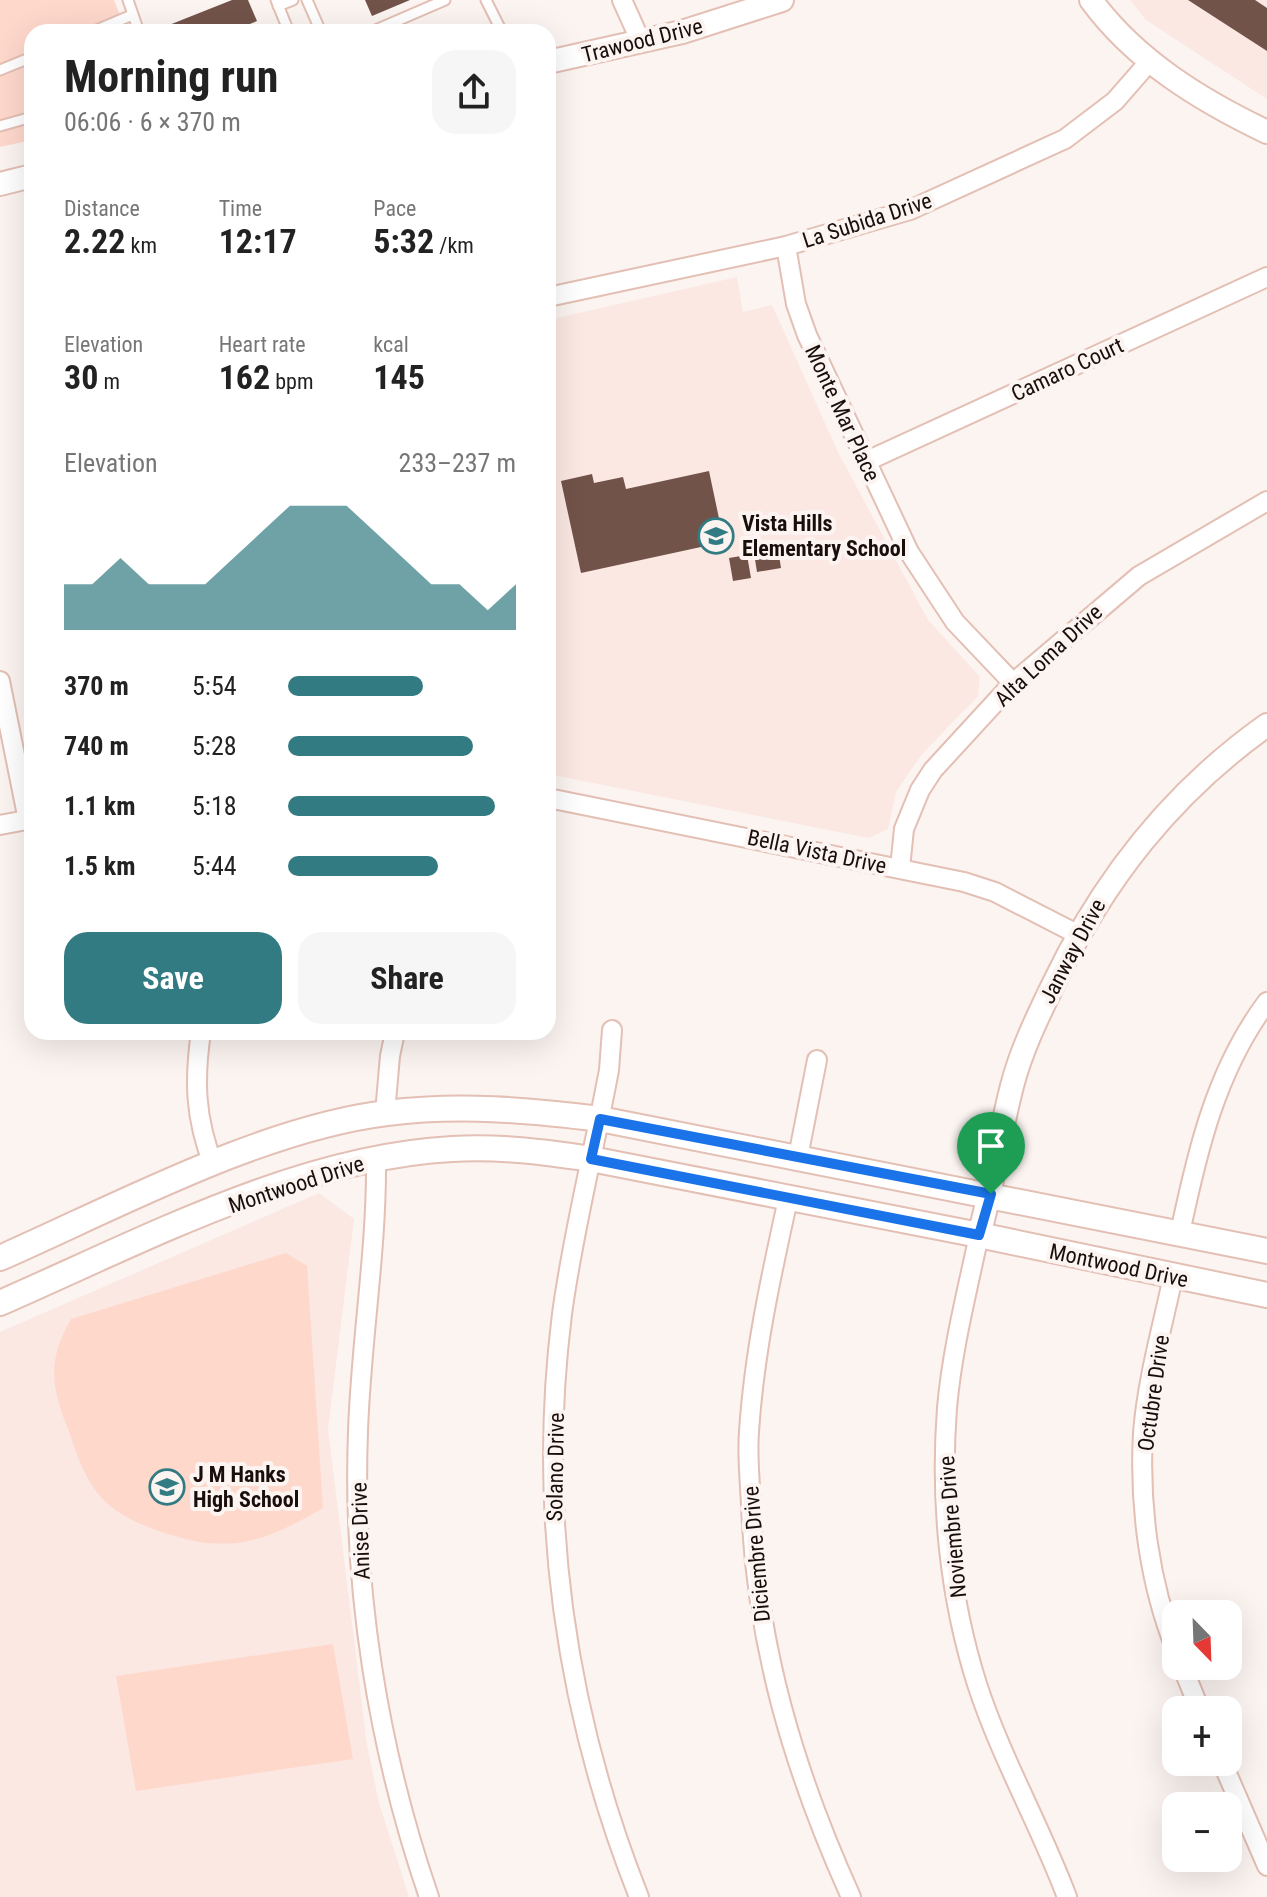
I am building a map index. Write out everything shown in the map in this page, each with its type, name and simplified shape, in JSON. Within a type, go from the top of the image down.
[{"type":"main road","name":"Montwood Drive","points":[[0,1258],[213,1164],[339,1122],[385,1113],[507,1108],[600,1119],[1267,1251]]},
{"type":"main road","name":"Montwood Drive","points":[[0,1303],[265,1190],[332,1168],[450,1149],[490,1148],[533,1150],[591,1159],[1267,1295]]},
{"type":"street","points":[[622,0],[641,42]]},
{"type":"street","name":"Trawood Drive","points":[[556,60],[641,42],[782,0]]},
{"type":"street","points":[[1091,0],[1114,31],[1149,62],[1203,97],[1267,132]]},
{"type":"street","name":"La Subida Drive","points":[[556,295],[786,246],[910,210],[1035,155],[1089,123],[1115,101],[1149,62]]},
{"type":"street","points":[[0,184],[24,178]]},
{"type":"street","name":"Monte Mar Place","points":[[786,246],[796,304],[803,325],[886,507],[930,588],[955,622],[1013,683]]},
{"type":"street","name":"Camaro Court","points":[[867,461],[1267,277]]},
{"type":"street","name":"Alta Loma Drive","points":[[900,868],[904,829],[920,790],[933,770],[1013,683],[1139,576],[1267,501]]},
{"type":"street","points":[[0,681],[24,791]]},
{"type":"street","name":"Janway Drive","points":[[979,1235],[991,1194],[1012,1085],[1030,1032],[1077,934],[1109,884],[1159,822],[1213,770],[1267,725]]},
{"type":"street","name":"Bella Vista Drive","points":[[556,800],[900,868],[995,892],[1077,934]]},
{"type":"street","points":[[0,825],[24,820]]},
{"type":"street","points":[[1180,1233],[1198,1149],[1214,1103],[1243,1039],[1267,1002]]},
{"type":"street","name":"Solano Drive","points":[[612,1030],[600,1119],[562,1317],[552,1478],[554,1533],[570,1659],[586,1740],[605,1805],[639,1897]]},
{"type":"street","points":[[200,1040],[195,1087],[197,1112],[213,1164]]},
{"type":"street","points":[[385,1113],[393,1040]]},
{"type":"street","points":[[798,1157],[817,1060]]},
{"type":"street","name":"Anise Drive","points":[[376,1159],[375,1229],[357,1436],[362,1584],[386,1744],[411,1842],[429,1897]]},
{"type":"street","name":"Diciembre Drive","points":[[788,1199],[764,1309],[749,1435],[753,1551],[759,1614],[787,1732],[829,1849],[851,1897]]},
{"type":"street","name":"Noviembre Drive","points":[[979,1235],[953,1358],[947,1407],[945,1456],[951,1572],[977,1684],[1067,1897]]},
{"type":"street","name":"Octubre Drive","points":[[1162,1607],[1152,1564],[1142,1474],[1150,1383],[1173,1277]]},
{"type":"street","points":[[1228,1776],[1267,1866]]},
{"type":"lane","points":[[128,0],[136,24]]},
{"type":"lane","points":[[286,24],[277,3],[293,0]]},
{"type":"lane","points":[[307,0],[318,24]]},
{"type":"lane","points":[[390,24],[445,0]]},
{"type":"lane","points":[[486,0],[498,24]]},
{"type":"lane","points":[[111,24],[132,15]]},
{"type":"lane","points":[[0,70],[24,60]]},
{"type":"lane","points":[[0,126],[24,120]]},
{"type":"shaded area","points":[[0,0],[114,0],[124,24],[24,24],[24,142],[0,147]]},
{"type":"shaded area","points":[[1130,0],[1267,0],[1267,99],[1146,20]]},
{"type":"shaded area","name":"Vista Hills Elementary School","points":[[737,277],[743,312],[772,305],[838,452],[928,620],[980,677],[978,696],[922,754],[896,792],[888,829],[869,838],[556,776],[556,318]]},
{"type":"shaded area","name":"J M Hanks High School","points":[[319,1193],[354,1219],[328,1429],[367,1745],[379,1803],[409,1897],[0,1897],[0,1332]]},
{"type":"shaded area","points":[[286,1253],[307,1266],[323,1508],[261,1538],[223,1544],[181,1538],[118,1512],[99,1495],[89,1480],[58,1400],[55,1361],[71,1319]]},
{"type":"shaded area","points":[[333,1644],[353,1759],[136,1791],[116,1676]]},
{"type":"building","points":[[232,0],[248,0],[257,21],[250,24],[172,24]]},
{"type":"building","points":[[365,0],[410,0],[372,16]]},
{"type":"building","points":[[1188,0],[1255,0],[1267,8],[1267,51]]},
{"type":"building","points":[[709,471],[724,542],[581,573],[561,481],[592,474],[594,483],[623,477],[626,489]]},
{"type":"building","points":[[778,549],[781,568],[757,572],[754,553]]},
{"type":"building","points":[[747,555],[751,578],[733,581],[729,558]]},
{"type":"place","name":"Vista Hills Elementary School","points":[[716,536]]},
{"type":"place","name":"J M Hanks High School","points":[[167,1487]]},
{"type":"route","points":[[600,1119],[991,1194],[979,1235],[591,1159],[600,1119]]}]
